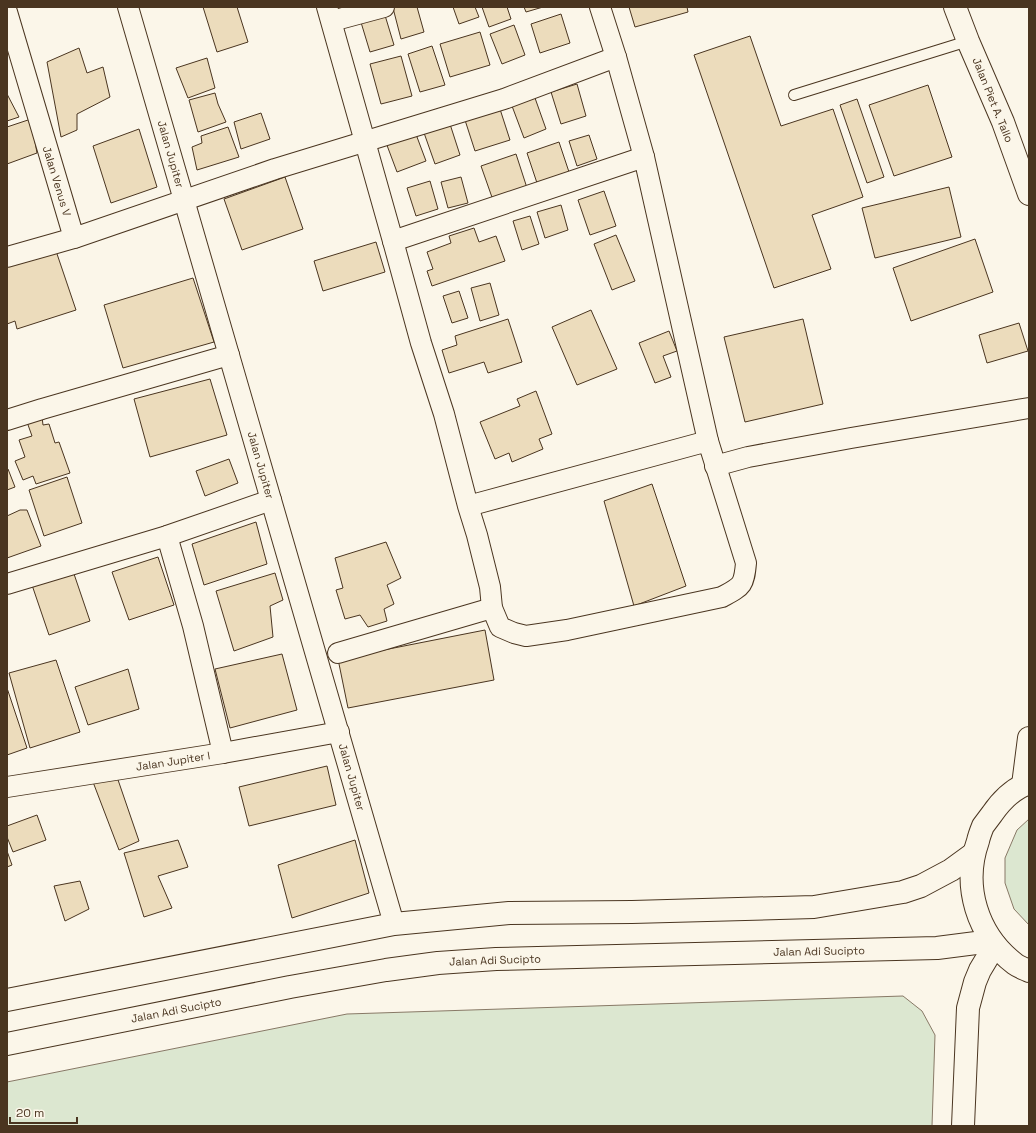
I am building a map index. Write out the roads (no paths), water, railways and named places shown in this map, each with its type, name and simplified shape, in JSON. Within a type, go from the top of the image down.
[{"type":"main road","name":"Jalan Piet A. Tallo","points":[[955,7],[1003,122],[1029,194]]},
{"type":"main road","points":[[1029,738],[1026,784],[1000,803],[983,827],[973,854],[971,884],[977,912],[993,942],[1016,964],[1029,971]]},
{"type":"main road","points":[[7,1000],[394,924],[509,913],[632,912],[814,907],[902,892],[921,886],[951,870],[973,854]]},
{"type":"main road","points":[[963,1126],[968,1008],[975,982],[993,942]]},
{"type":"main road","name":"Jalan Adi Sucipto","points":[[7,1044],[290,987],[438,962],[496,959],[937,948],[993,942]]},
{"type":"street","name":"Jalan Jupiter","points":[[128,7],[394,924]]},
{"type":"street","points":[[384,7],[330,14],[421,344],[444,414],[490,587],[492,608],[500,628],[526,636],[567,630],[722,597],[739,587],[745,578],[746,563],[708,441],[644,157],[616,57],[600,7]]},
{"type":"street","name":"Jalan Venus V","points":[[7,12],[74,238]]},
{"type":"street","points":[[7,257],[74,238],[275,169],[504,99],[616,57]]},
{"type":"street","points":[[393,241],[644,157]]},
{"type":"street","points":[[7,420],[229,355]]},
{"type":"street","points":[[715,466],[748,456],[1029,408]]},
{"type":"street","points":[[468,506],[708,441]]},
{"type":"street","points":[[7,584],[167,536],[271,500]]},
{"type":"street","points":[[167,536],[194,626],[222,753]]},
{"type":"street","points":[[338,653],[492,608]]},
{"type":"street","name":"Jalan Jupiter I","points":[[7,787],[222,753],[339,732]]},
{"type":"lane","points":[[794,95],[968,41]]}]
